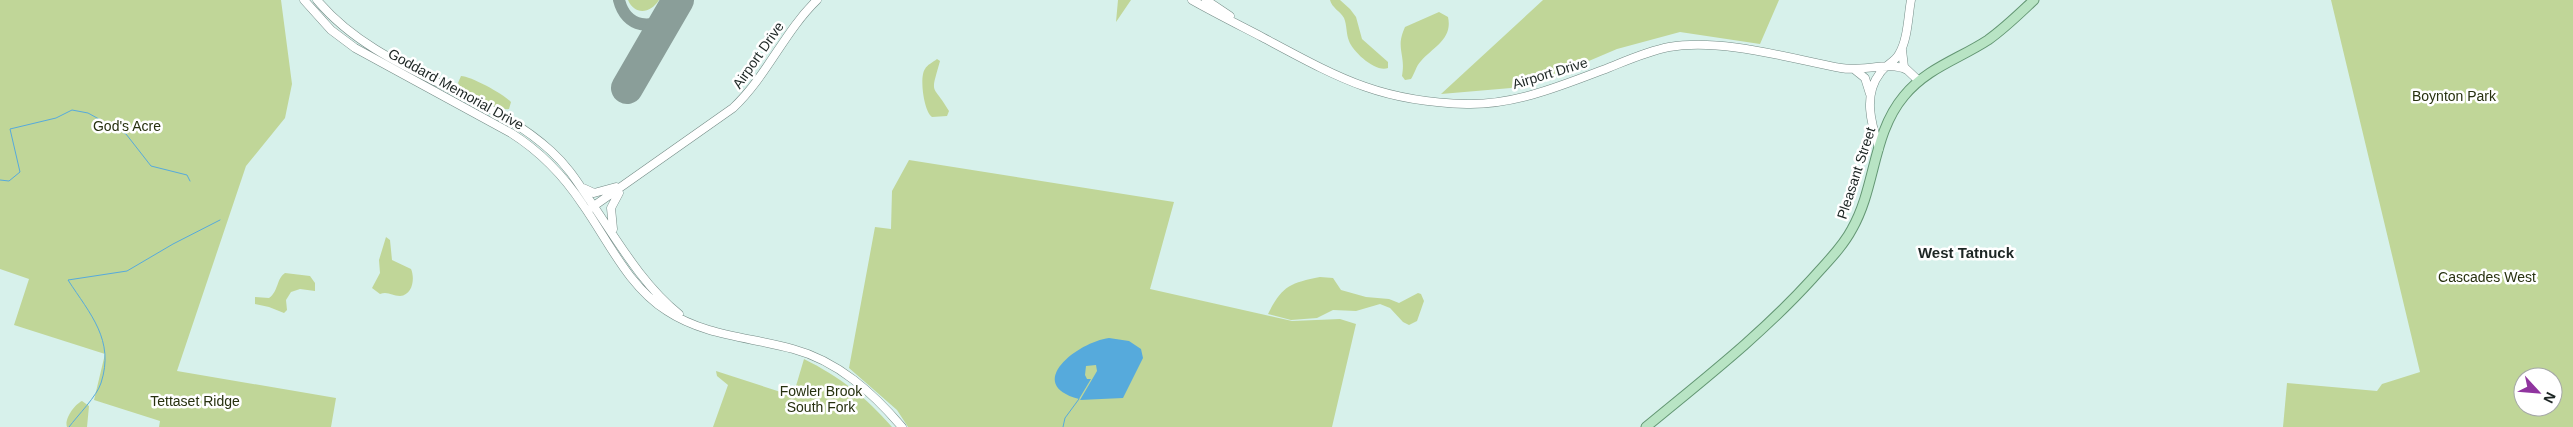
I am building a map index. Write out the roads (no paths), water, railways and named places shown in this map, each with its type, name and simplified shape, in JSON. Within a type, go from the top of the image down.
[{"type":"main road","name":"Goddard Memorial Drive","points":[[304,0],[324,23],[355,48],[526,142],[555,168],[590,206]]},
{"type":"main road","name":"Goddard Memorial Drive","points":[[317,0],[341,25],[370,46],[522,127],[562,162],[582,187],[590,206]]},
{"type":"main road","name":"Airport Drive","points":[[590,206],[616,186],[710,126],[738,103],[753,87],[795,25],[817,0]]},
{"type":"main road","name":"Airport Drive","points":[[1192,0],[1322,70],[1357,86],[1397,97],[1449,103],[1485,103],[1537,93],[1642,55],[1678,46],[1730,48],[1855,70],[1886,66],[1897,66],[1907,70]]},
{"type":"main road","name":"Airport Drive","points":[[1206,0],[1261,37]]},
{"type":"main road","points":[[1911,0],[1902,48],[1903,63],[1918,81]]},
{"type":"main road","name":"Pleasant Street","points":[[1646,427],[1765,328],[1840,248],[1863,208],[1886,126],[1900,102],[1918,81],[1933,69],[1988,40],[2034,0]]},
{"type":"main road","points":[[1870,94],[1880,72],[1897,57],[1902,48]]},
{"type":"main road","points":[[1855,70],[1865,78],[1870,94],[1870,117],[1879,148]]},
{"type":"main road","points":[[1870,117],[1876,124],[1886,126]]},
{"type":"main road","name":"Airport Drive","points":[[622,246],[614,231],[610,214],[614,200],[642,171]]},
{"type":"main road","name":"Airport Drive","points":[[590,206],[630,182]]},
{"type":"main road","points":[[582,187],[594,193],[616,186]]},
{"type":"main road","name":"Airport Drive","points":[[590,206],[655,292],[691,322]]},
{"type":"main road","name":"Airport Drive","points":[[590,206],[637,286],[666,311],[715,333],[792,348],[815,357],[857,382],[883,404],[902,427]]},
{"type":"water","points":[[1109,338],[1129,341],[1141,349],[1143,358],[1123,398],[1080,400],[1097,371],[1096,365],[1086,366],[1085,375],[1087,379],[1091,379],[1079,399],[1063,392],[1056,384],[1056,374],[1061,364],[1083,347]]},
{"type":"waterway","points":[[0,180],[9,181],[20,172],[10,129],[56,118],[72,110],[88,113],[126,134],[151,166],[187,175],[190,181]]},
{"type":"waterway","points":[[69,427],[99,388],[105,368],[105,354],[103,340],[98,328],[68,280],[127,271],[173,244],[220,220]]},
{"type":"waterway","points":[[1063,427],[1065,418],[1079,399]]},
{"type":"district","name":"West Tatnuck","points":[[1966,252]]},
{"type":"park label","name":"Boynton Park","points":[[2454,96]]},
{"type":"park label","name":"God's Acre","points":[[127,126]]},
{"type":"park label","name":"Cascades West","points":[[2487,277]]},
{"type":"park label","name":"Fowler Brook South Fork","points":[[821,400]]},
{"type":"park label","name":"Tettaset Ridge","points":[[195,401]]}]
